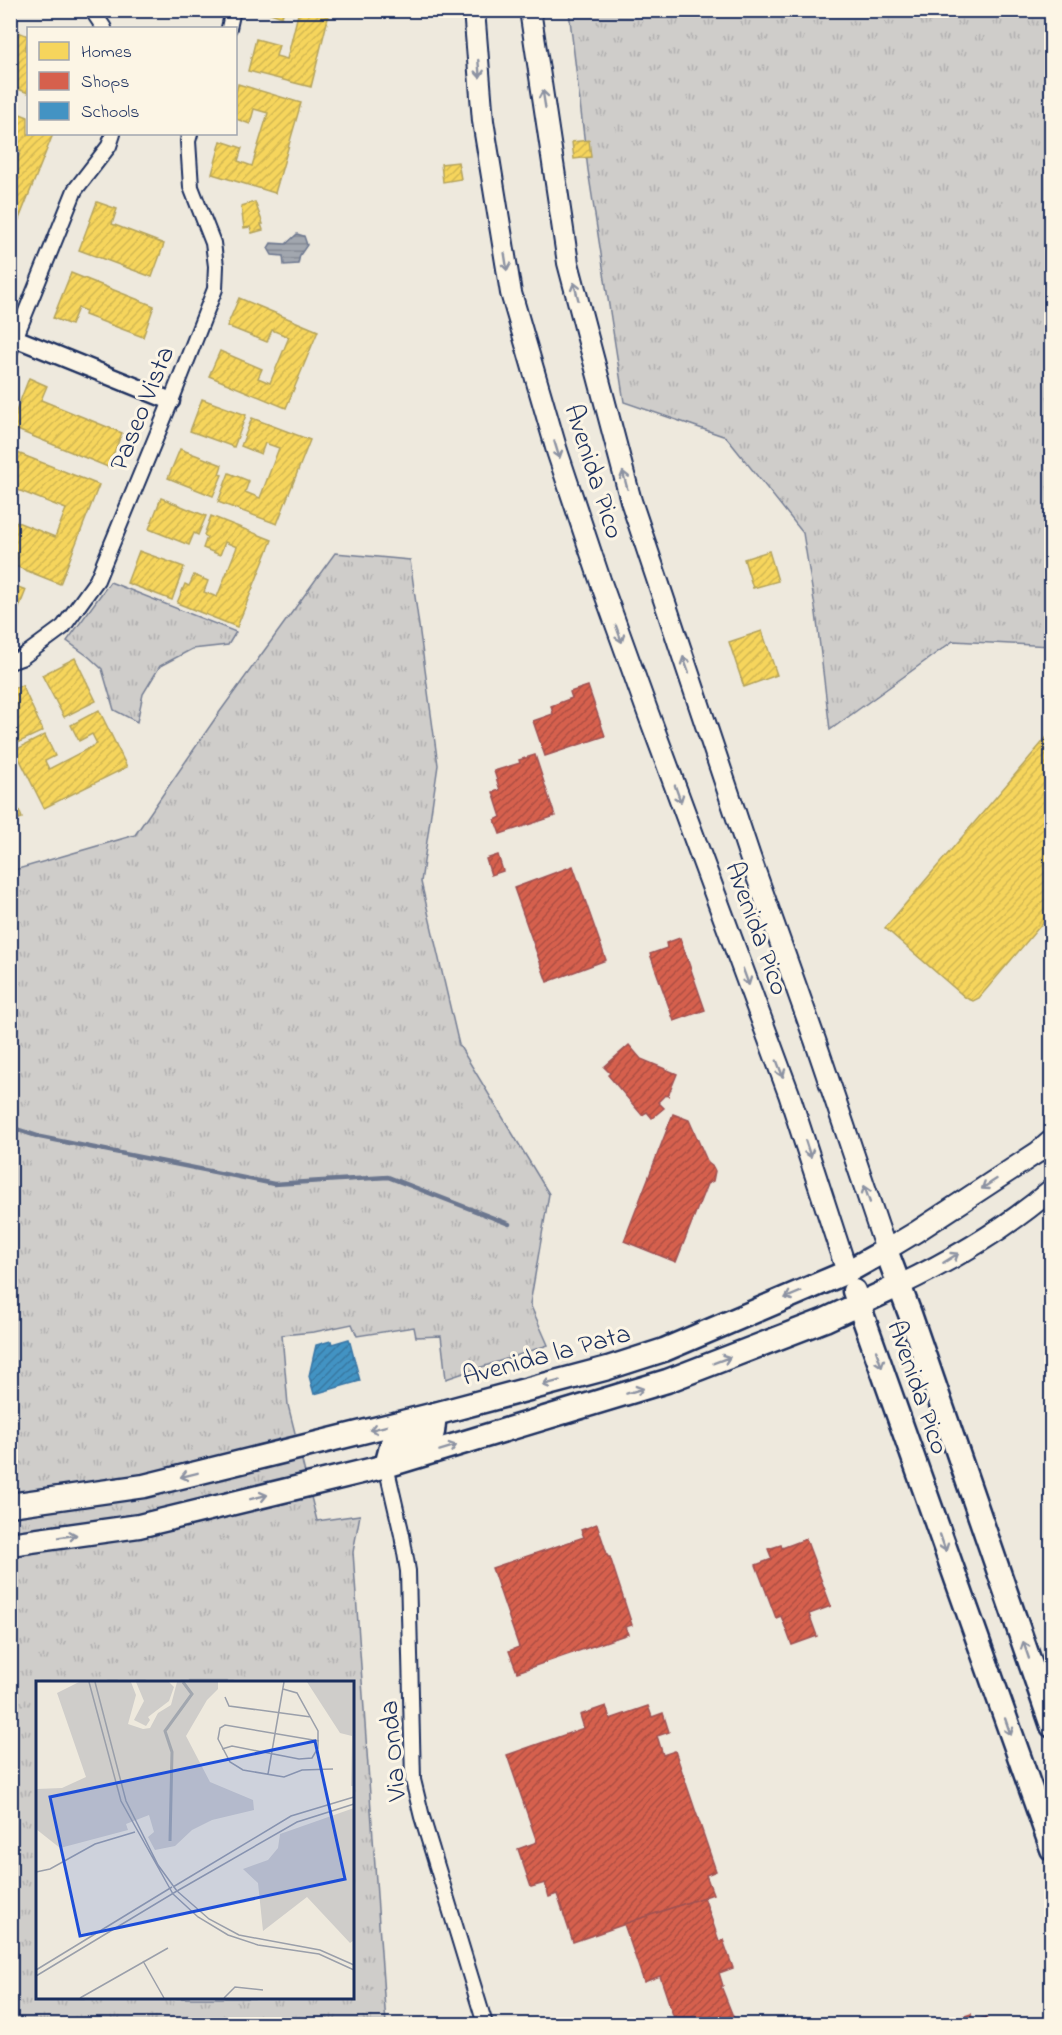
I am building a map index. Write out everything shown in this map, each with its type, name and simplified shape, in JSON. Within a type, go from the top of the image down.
[{"type":"highway","name":"Avenida la Pata","points":[[10,1505],[144,1486],[435,1414],[608,1368],[664,1350],[847,1272],[886,1250]]},
{"type":"highway","name":"Avenida Pico","points":[[886,1250],[1052,1725]]},
{"type":"highway","name":"Avenida Pico","points":[[847,1272],[1052,1850]]},
{"type":"highway","points":[[10,1544],[139,1526],[386,1466],[667,1381],[825,1320],[900,1285]]},
{"type":"highway","points":[[386,1466],[392,1443],[433,1432],[435,1414]]},
{"type":"main road","name":"Avenida Pico","points":[[474,10],[483,121],[511,293],[557,451],[644,702],[789,1094],[847,1272]]},
{"type":"main road","name":"Avenida Pico","points":[[530,10],[568,263],[631,501],[750,857],[886,1250]]},
{"type":"main road","name":"Avenida la Pata","points":[[886,1250],[1038,1152],[1052,1140]]},
{"type":"main road","points":[[900,1285],[936,1267],[1030,1207],[1052,1189]]},
{"type":"street","points":[[92,10],[103,27]]},
{"type":"street","points":[[229,27],[233,10]]},
{"type":"street","points":[[113,135],[109,146],[75,190],[12,341],[171,401]]},
{"type":"street","name":"Paseo Vista","points":[[10,662],[21,658],[63,627],[97,580],[171,401],[214,289],[216,266],[213,243],[191,187],[188,141],[190,135]]},
{"type":"street","name":"Via Onda","points":[[386,1466],[408,1571],[413,1780],[485,2025]]},
{"type":"green space","points":[[569,11],[1051,11],[1051,646],[953,641],[830,730],[816,613],[803,533],[726,437],[624,402],[588,170]]},
{"type":"green space","points":[[335,553],[410,560],[438,765],[421,882],[459,1045],[549,1194],[530,1304],[548,1345],[446,1379],[441,1336],[416,1337],[414,1327],[357,1336],[352,1324],[314,1332],[282,1335],[288,1405],[317,1521],[360,1515],[353,1552],[386,2024],[11,2024],[11,871],[135,835],[219,713]]},
{"type":"green space","points":[[110,582],[236,632],[228,645],[192,649],[160,666],[143,694],[137,722],[114,710],[102,669],[67,641]]},
{"type":"shaded area","points":[[297,234],[304,236],[307,245],[300,255],[298,264],[284,265],[283,256],[272,255],[268,248],[271,243],[286,244]]},
{"type":"building: Homes","points":[[262,10],[284,10],[282,17]]},
{"type":"building: Homes","points":[[299,10],[330,10],[311,87],[248,71],[256,39],[279,45],[276,56],[287,59]]},
{"type":"building: Homes","points":[[11,29],[27,36],[25,50],[27,51],[27,93],[10,86]]},
{"type":"building: Homes","points":[[238,84],[301,103],[275,193],[212,174],[221,141],[242,148],[238,161],[252,166],[268,113],[254,109],[250,124],[237,119]]},
{"type":"building: Homes","points":[[10,110],[27,117],[27,135],[53,135],[17,224],[10,222],[10,177],[21,151],[10,147]]},
{"type":"building: Homes","points":[[589,140],[591,157],[574,159],[572,142]]},
{"type":"building: Homes","points":[[458,162],[461,179],[443,182],[441,164]]},
{"type":"building: Homes","points":[[97,202],[117,209],[112,224],[164,244],[152,277],[79,250]]},
{"type":"building: Homes","points":[[255,202],[263,230],[252,233],[250,227],[244,228],[241,206]]},
{"type":"building: Homes","points":[[71,273],[154,306],[143,337],[85,315],[86,311],[78,308],[71,325],[53,318]]},
{"type":"building: Homes","points":[[239,298],[318,331],[286,408],[209,376],[220,351],[262,369],[258,378],[270,383],[289,337],[272,330],[267,342],[227,326]]},
{"type":"building: Homes","points":[[29,378],[47,386],[41,400],[122,433],[108,467],[10,427]]},
{"type":"building: Homes","points":[[202,399],[246,415],[234,447],[190,431]]},
{"type":"building: Homes","points":[[252,418],[310,440],[277,524],[218,502],[229,473],[249,481],[245,492],[260,498],[279,448],[265,443],[261,454],[241,446]]},
{"type":"building: Homes","points":[[180,449],[222,465],[219,474],[222,475],[213,496],[168,478]]},
{"type":"building: Homes","points":[[10,450],[99,485],[60,584],[10,564],[10,519],[55,537],[66,509],[10,487]]},
{"type":"building: Homes","points":[[161,498],[206,516],[198,535],[194,533],[189,545],[149,529]]},
{"type":"building: Homes","points":[[211,516],[272,540],[237,627],[177,603],[185,584],[189,586],[194,575],[208,581],[204,592],[217,597],[237,547],[225,542],[220,555],[203,548],[207,537],[204,535]]},
{"type":"building: Homes","points":[[139,551],[184,567],[172,600],[127,583]]},
{"type":"building: Homes","points":[[769,551],[778,581],[753,588],[744,559]]},
{"type":"building: Homes","points":[[10,584],[26,590],[11,628],[10,628]]},
{"type":"building: Homes","points":[[762,631],[777,675],[744,687],[729,642]]},
{"type":"building: Homes","points":[[75,658],[96,701],[64,717],[42,675]]},
{"type":"building: Homes","points":[[22,685],[43,731],[15,744],[10,734],[10,690]]},
{"type":"building: Homes","points":[[99,710],[127,767],[44,808],[15,750],[45,735],[55,756],[45,761],[49,769],[97,744],[92,734],[79,741],[71,725]]},
{"type":"building: Homes","points":[[1052,731],[1052,923],[1045,920],[979,998],[973,1001],[966,998],[885,928]]},
{"type":"building: Homes","points":[[10,787],[22,818],[10,822]]},
{"type":"building: Shops","points":[[588,686],[605,736],[545,756],[533,721],[553,714],[551,706],[572,698],[570,692]]},
{"type":"building: Shops","points":[[535,755],[555,816],[500,834],[495,820],[501,817],[493,792],[500,790],[494,771],[520,763],[519,760]]},
{"type":"building: Shops","points":[[498,855],[503,871],[491,875],[486,859]]},
{"type":"building: Shops","points":[[573,866],[606,960],[547,982],[514,888]]},
{"type":"building: Shops","points":[[680,938],[705,1010],[674,1021],[650,954],[667,948],[666,943]]},
{"type":"building: Shops","points":[[629,1045],[641,1059],[677,1074],[668,1096],[665,1095],[658,1102],[664,1108],[652,1118],[647,1112],[642,1115],[608,1075],[610,1073],[604,1067]]},
{"type":"building: Shops","points":[[673,1114],[689,1120],[708,1163],[715,1171],[713,1181],[707,1184],[676,1262],[624,1241]]},
{"type":"building: Shops","points":[[597,1524],[632,1625],[625,1627],[628,1634],[517,1672],[509,1651],[519,1647],[492,1568],[584,1537],[581,1530]]},
{"type":"building: Shops","points":[[806,1539],[831,1606],[809,1614],[817,1636],[792,1645],[781,1616],[776,1618],[756,1565],[772,1559],[768,1549],[781,1545],[782,1548]]},
{"type":"building: Shops","points":[[606,1706],[610,1719],[648,1706],[652,1717],[663,1713],[669,1732],[657,1736],[663,1755],[675,1751],[716,1871],[706,1875],[713,1894],[573,1942],[557,1894],[549,1897],[545,1883],[531,1887],[518,1849],[537,1842],[507,1755],[584,1728],[580,1715]]},
{"type":"building: Shops","points":[[704,1897],[719,1941],[723,1940],[733,1968],[719,1973],[723,1986],[721,1986],[736,2024],[676,2024],[660,1976],[644,1982],[624,1924]]},
{"type":"building: Shops","points":[[971,2014],[973,2021],[986,2017],[988,2024],[939,2024]]},
{"type":"building: Schools","points":[[349,1339],[360,1381],[314,1394],[309,1376],[316,1345],[331,1341],[332,1344]]},
{"type":"waterway","points":[[10,1127],[40,1137],[274,1184],[388,1177],[509,1224]]}]
